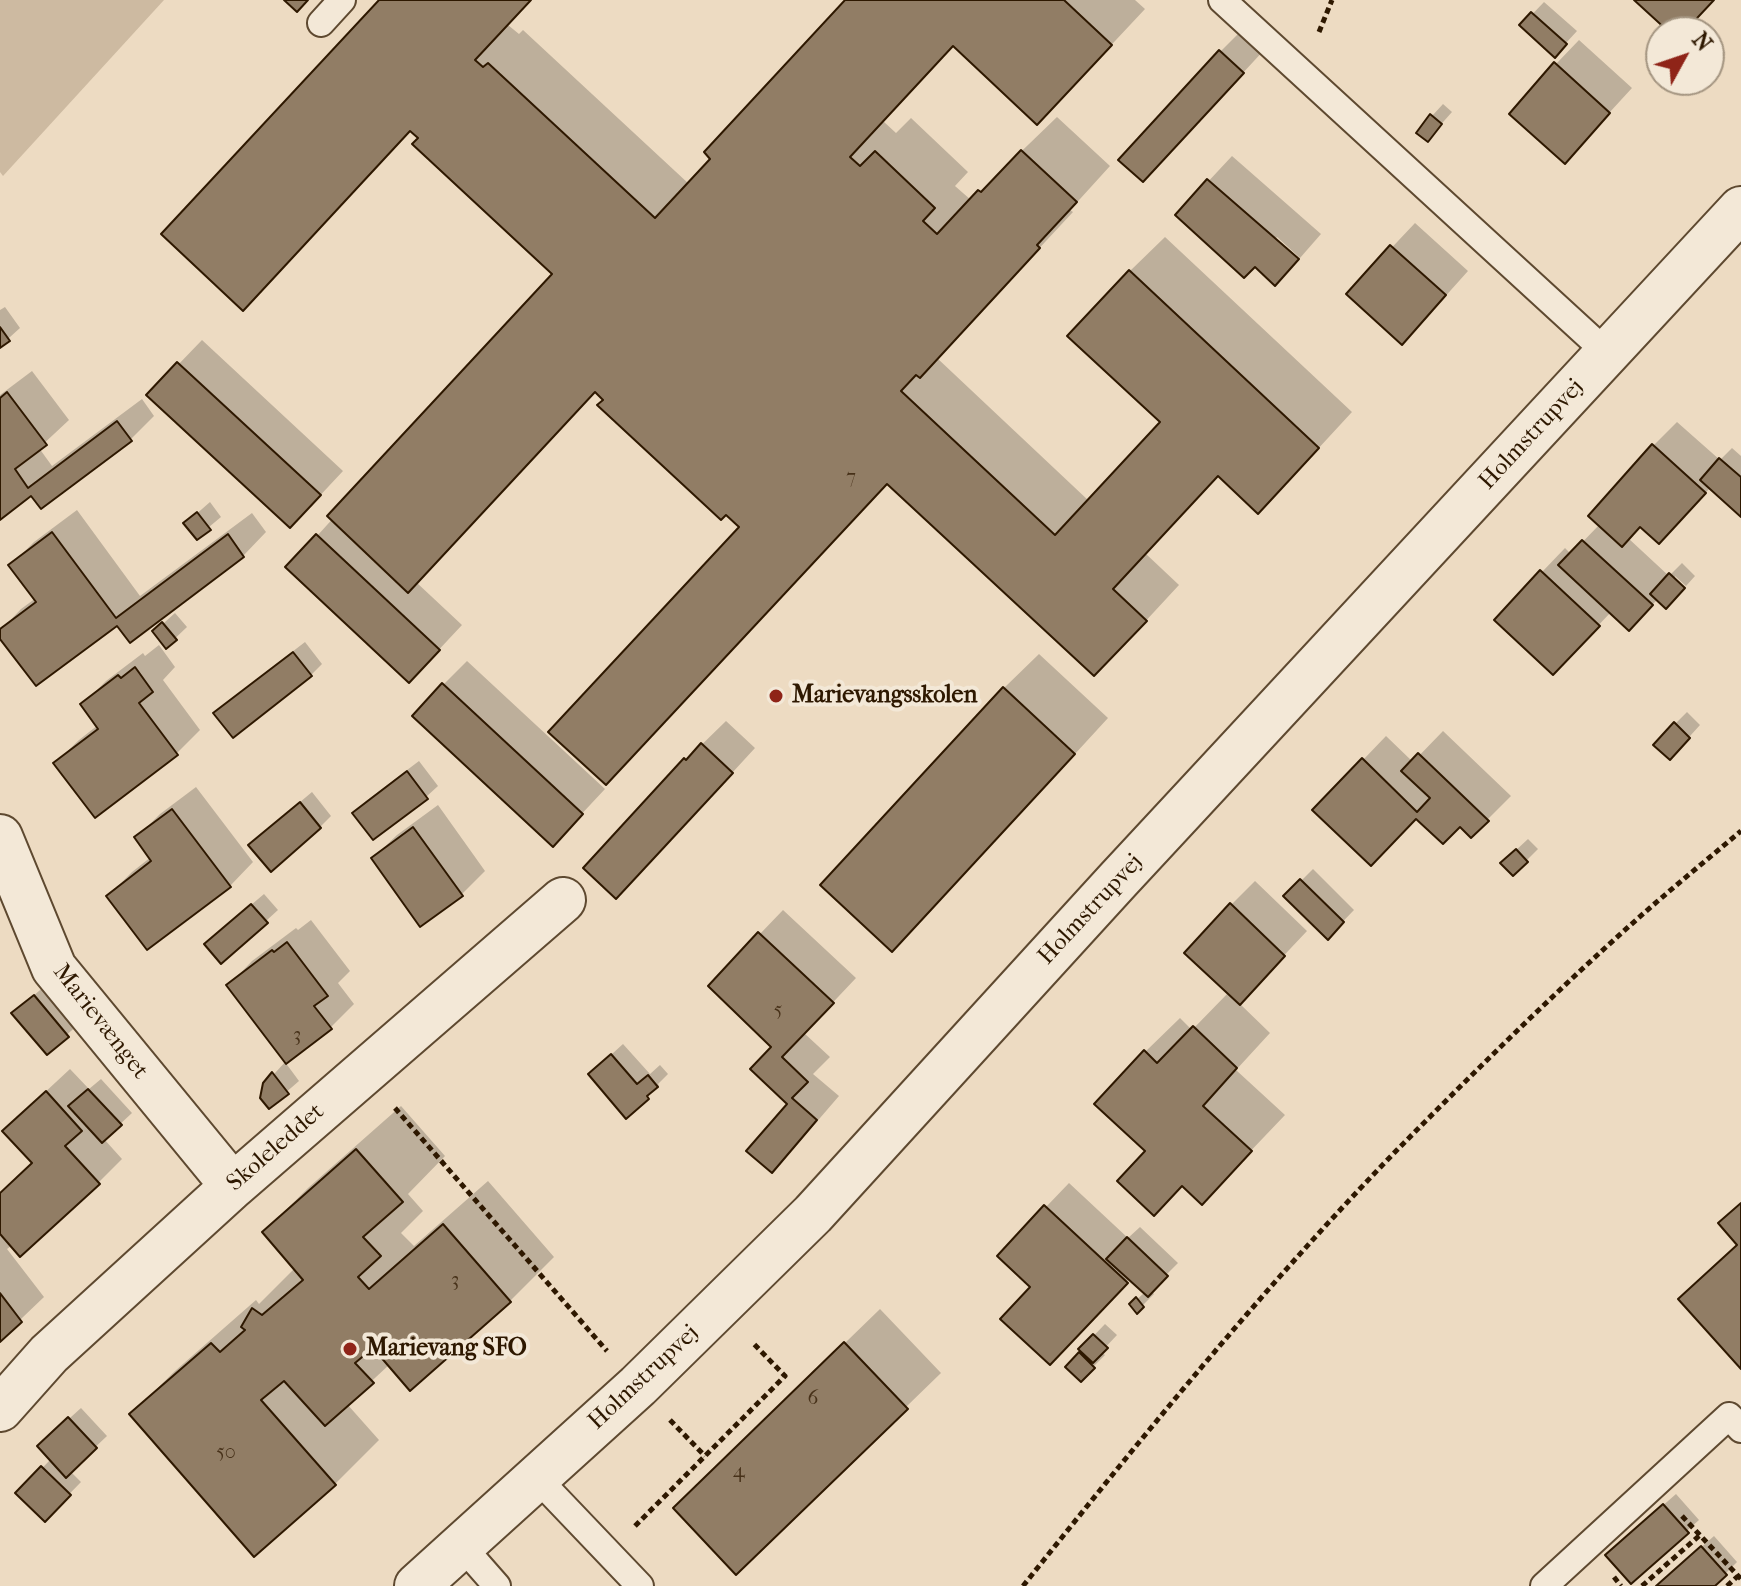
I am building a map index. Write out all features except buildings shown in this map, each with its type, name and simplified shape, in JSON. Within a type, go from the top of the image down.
[{"type":"street","name":"Holmstrupvej","points":[[417,1586],[638,1386],[813,1214],[1129,868],[1741,209]]},
{"type":"street","name":"Marievænget","points":[[0,837],[54,968],[233,1186]]},
{"type":"street","name":"Skoleleddet","points":[[0,1409],[49,1354],[233,1186],[563,900]]},
{"type":"lane","points":[[321,23],[342,0]]},
{"type":"lane","points":[[1222,0],[1607,353]]},
{"type":"lane","points":[[1544,1586],[1729,1416],[1741,1429]]},
{"type":"lane","points":[[536,1477],[640,1586]]},
{"type":"lane","points":[[461,1545],[497,1586]]},
{"type":"path","points":[[1023,1586],[1128,1455],[1246,1316],[1395,1153],[1517,1031],[1620,935],[1741,831]]},
{"type":"path","points":[[362,1072],[638,1386]]},
{"type":"path","points":[[609,1553],[785,1376],[718,1307]]},
{"type":"path","points":[[1653,1485],[1740,1578],[1727,1586]]},
{"type":"path","points":[[1642,1586],[1700,1535]]},
{"type":"shaded area","points":[[0,0],[164,0],[3,176],[0,172]]},
{"type":"place","name":"Marievangsskolen","points":[[776,696]]},
{"type":"place","name":"Marievang SFO","points":[[350,1349]]}]
